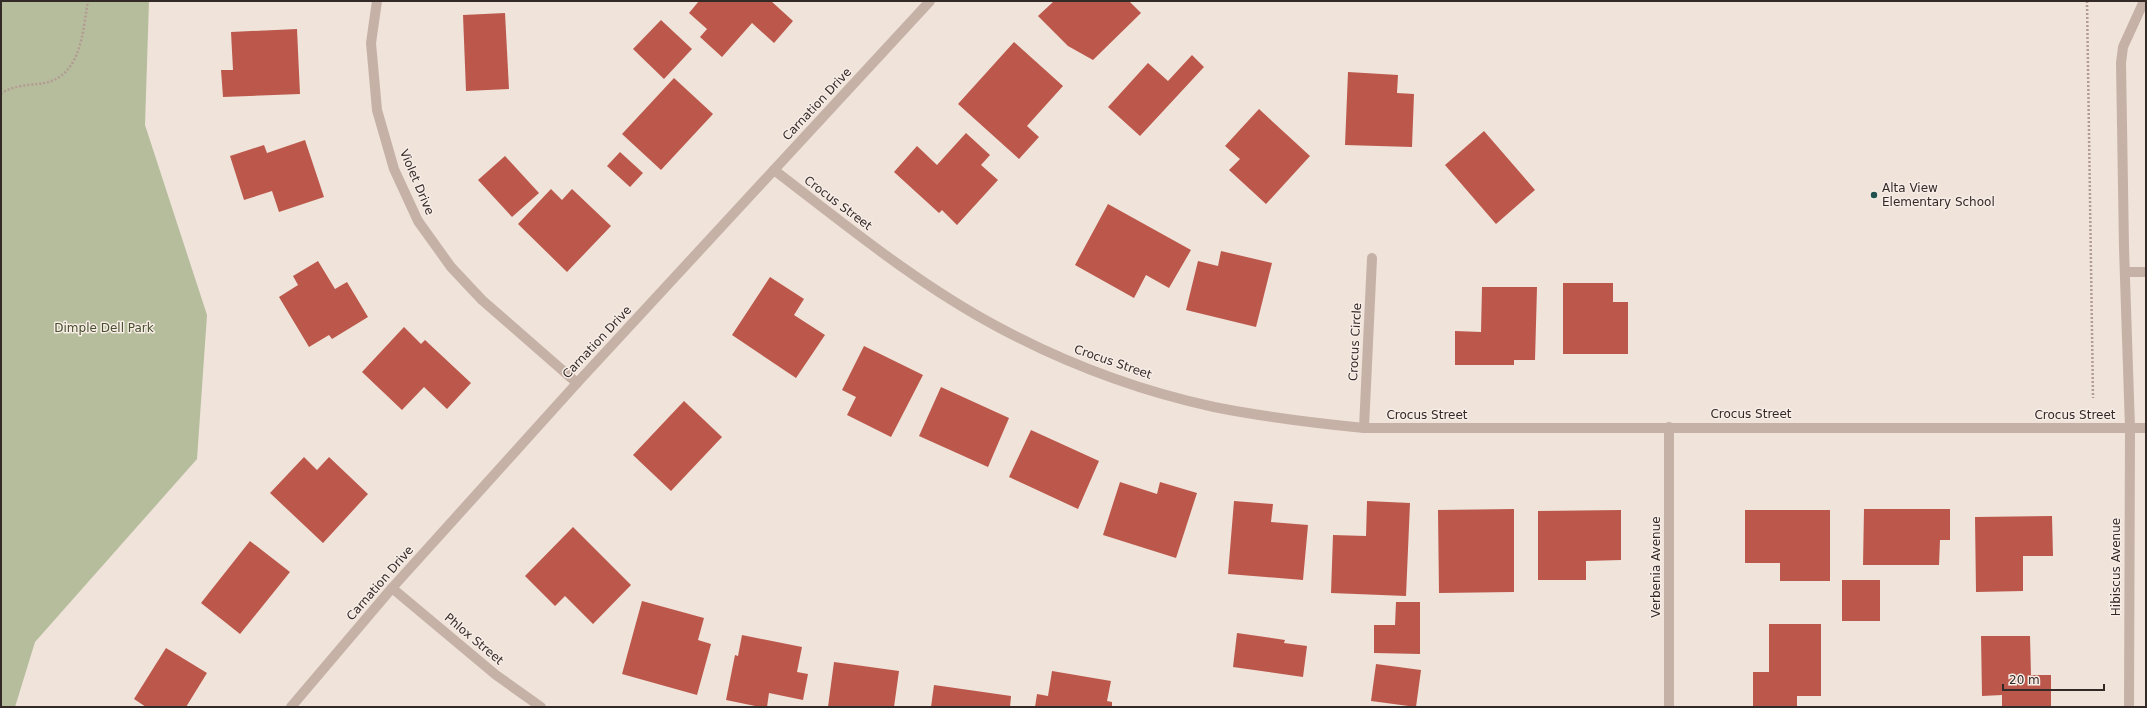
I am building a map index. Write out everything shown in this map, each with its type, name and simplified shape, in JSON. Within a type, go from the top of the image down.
[{"type":"street","name":"Violet Drive","points":[[376,1],[371,43],[377,110],[394,169],[418,221],[452,267],[482,300],[577,384]]},
{"type":"street","name":"Carnation Drive","points":[[292,707],[392,588],[577,384],[930,1]]},
{"type":"street","name":"Hibiscus Avenue","points":[[2129,707],[2130,428],[2124,248],[2121,63],[2123,47],[2144,1]]},
{"type":"street","name":"Crocus Street","points":[[774,170],[913,275],[997,327],[1063,359],[1134,384],[1213,406],[1293,421],[1364,428],[2146,428]]},
{"type":"street","name":"Crocus Circle","points":[[1364,428],[1372,258]]},
{"type":"street","points":[[2125,272],[2146,272]]},
{"type":"street","name":"Verbenia Avenue","points":[[1669,427],[1670,707]]},
{"type":"street","name":"Phlox Street","points":[[392,588],[496,675],[541,707]]},
{"type":"path","points":[[1,94],[16,88],[47,84],[59,79],[68,70],[80,48],[88,1]]},
{"type":"path","points":[[2087,1],[2093,398]]},
{"type":"green space","name":"Dimple Dell Park","points":[[1,1],[149,1],[145,125],[207,315],[197,459],[35,642],[15,707],[1,707]]},
{"type":"building","points":[[699,1],[771,1],[793,21],[774,43],[752,23],[722,57],[700,37],[707,29],[689,13]]},
{"type":"building","points":[[1054,1],[1129,1],[1141,13],[1093,60],[1068,46],[1038,16]]},
{"type":"building","points":[[505,13],[509,89],[466,91],[463,15]]},
{"type":"building","points":[[661,20],[692,49],[664,79],[633,49]]},
{"type":"building","points":[[297,29],[300,94],[223,97],[221,70],[233,70],[231,32]]},
{"type":"building","points":[[1014,42],[1063,86],[1027,126],[1039,137],[1019,159],[958,104]]},
{"type":"building","points":[[1192,55],[1204,67],[1140,136],[1108,107],[1148,63],[1168,81]]},
{"type":"building","points":[[1348,72],[1398,75],[1397,93],[1414,94],[1412,147],[1345,145]]},
{"type":"building","points":[[674,78],[713,114],[661,170],[622,134]]},
{"type":"building","points":[[1259,109],[1310,156],[1266,204],[1229,170],[1240,159],[1225,146]]},
{"type":"building","points":[[1484,131],[1535,190],[1496,224],[1445,165]]},
{"type":"building","points":[[966,133],[990,155],[981,165],[998,180],[957,225],[942,210],[939,213],[894,172],[917,146],[937,165]]},
{"type":"building","points":[[305,140],[324,197],[279,212],[272,191],[244,200],[230,156],[264,145],[267,153]]},
{"type":"building","points":[[620,152],[643,173],[630,187],[607,166]]},
{"type":"building","points":[[505,156],[539,193],[512,217],[478,180]]},
{"type":"building","points":[[551,189],[562,200],[572,189],[611,226],[567,272],[518,224]]},
{"type":"building","points":[[1108,204],[1191,250],[1169,288],[1146,275],[1134,298],[1075,265]]},
{"type":"building","points":[[1221,251],[1272,263],[1256,327],[1186,310],[1198,261],[1218,266]]},
{"type":"building","points":[[318,261],[335,289],[347,282],[368,317],[332,339],[329,335],[309,347],[279,297],[298,285],[293,276]]},
{"type":"building","points":[[770,277],[804,299],[794,315],[825,335],[796,378],[732,335]]},
{"type":"building","points":[[1563,283],[1613,283],[1613,302],[1628,302],[1628,354],[1563,354]]},
{"type":"building","points":[[1482,287],[1537,287],[1535,360],[1514,360],[1514,365],[1455,365],[1455,331],[1481,332]]},
{"type":"building","points":[[404,327],[421,344],[425,340],[471,383],[447,409],[424,387],[402,410],[362,372]]},
{"type":"building","points":[[864,346],[923,375],[891,437],[847,415],[856,397],[842,390]]},
{"type":"building","points":[[941,387],[1009,418],[988,467],[919,436]]},
{"type":"building","points":[[684,401],[722,437],[671,491],[633,455]]},
{"type":"building","points":[[1031,430],[1099,461],[1078,509],[1009,477]]},
{"type":"building","points":[[304,457],[317,470],[329,457],[368,494],[323,543],[270,493]]},
{"type":"building","points":[[1120,482],[1157,494],[1160,482],[1197,493],[1176,558],[1103,535]]},
{"type":"building","points":[[1234,501],[1273,504],[1271,522],[1308,525],[1303,580],[1228,574]]},
{"type":"building","points":[[1367,501],[1410,503],[1406,596],[1331,593],[1333,535],[1366,536]]},
{"type":"building","points":[[1514,509],[1514,592],[1439,593],[1438,510]]},
{"type":"building","points":[[1864,509],[1950,509],[1950,540],[1940,540],[1939,565],[1863,565]]},
{"type":"building","points":[[1621,510],[1621,560],[1586,561],[1586,580],[1538,580],[1538,511]]},
{"type":"building","points":[[1745,510],[1830,510],[1830,581],[1780,581],[1780,563],[1745,563]]},
{"type":"building","points":[[2052,516],[2053,556],[2023,556],[2023,591],[1976,592],[1975,517]]},
{"type":"building","points":[[573,527],[631,585],[593,624],[565,596],[555,606],[525,576]]},
{"type":"building","points":[[250,541],[290,572],[240,634],[201,603]]},
{"type":"building","points":[[1842,580],[1880,580],[1880,621],[1842,621]]},
{"type":"building","points":[[642,601],[704,618],[698,640],[711,644],[697,695],[622,674]]},
{"type":"building","points":[[1396,602],[1420,602],[1420,654],[1374,653],[1374,625],[1395,625]]},
{"type":"building","points":[[1769,624],[1821,624],[1821,696],[1797,696],[1797,707],[1753,707],[1753,672],[1769,672]]},
{"type":"building","points":[[1237,633],[1285,640],[1284,643],[1307,646],[1303,677],[1233,667]]},
{"type":"building","points":[[742,635],[802,647],[797,672],[808,674],[803,700],[769,693],[767,707],[760,707],[726,700],[735,655],[738,656]]},
{"type":"building","points":[[1981,636],[2030,636],[2031,675],[2051,675],[2051,707],[2002,707],[2002,695],[1982,696]]},
{"type":"building","points":[[166,648],[207,673],[186,707],[146,707],[134,699]]},
{"type":"building","points":[[834,662],[899,671],[894,707],[828,707]]},
{"type":"building","points":[[1376,664],[1421,670],[1416,707],[1371,701]]},
{"type":"building","points":[[1052,671],[1111,681],[1107,701],[1112,702],[1112,707],[1035,707],[1037,694],[1048,696]]},
{"type":"building","points":[[934,685],[1011,696],[1010,707],[931,707]]},
{"type":"place","name":"Alta View Elementary School","points":[[1874,195]]}]
